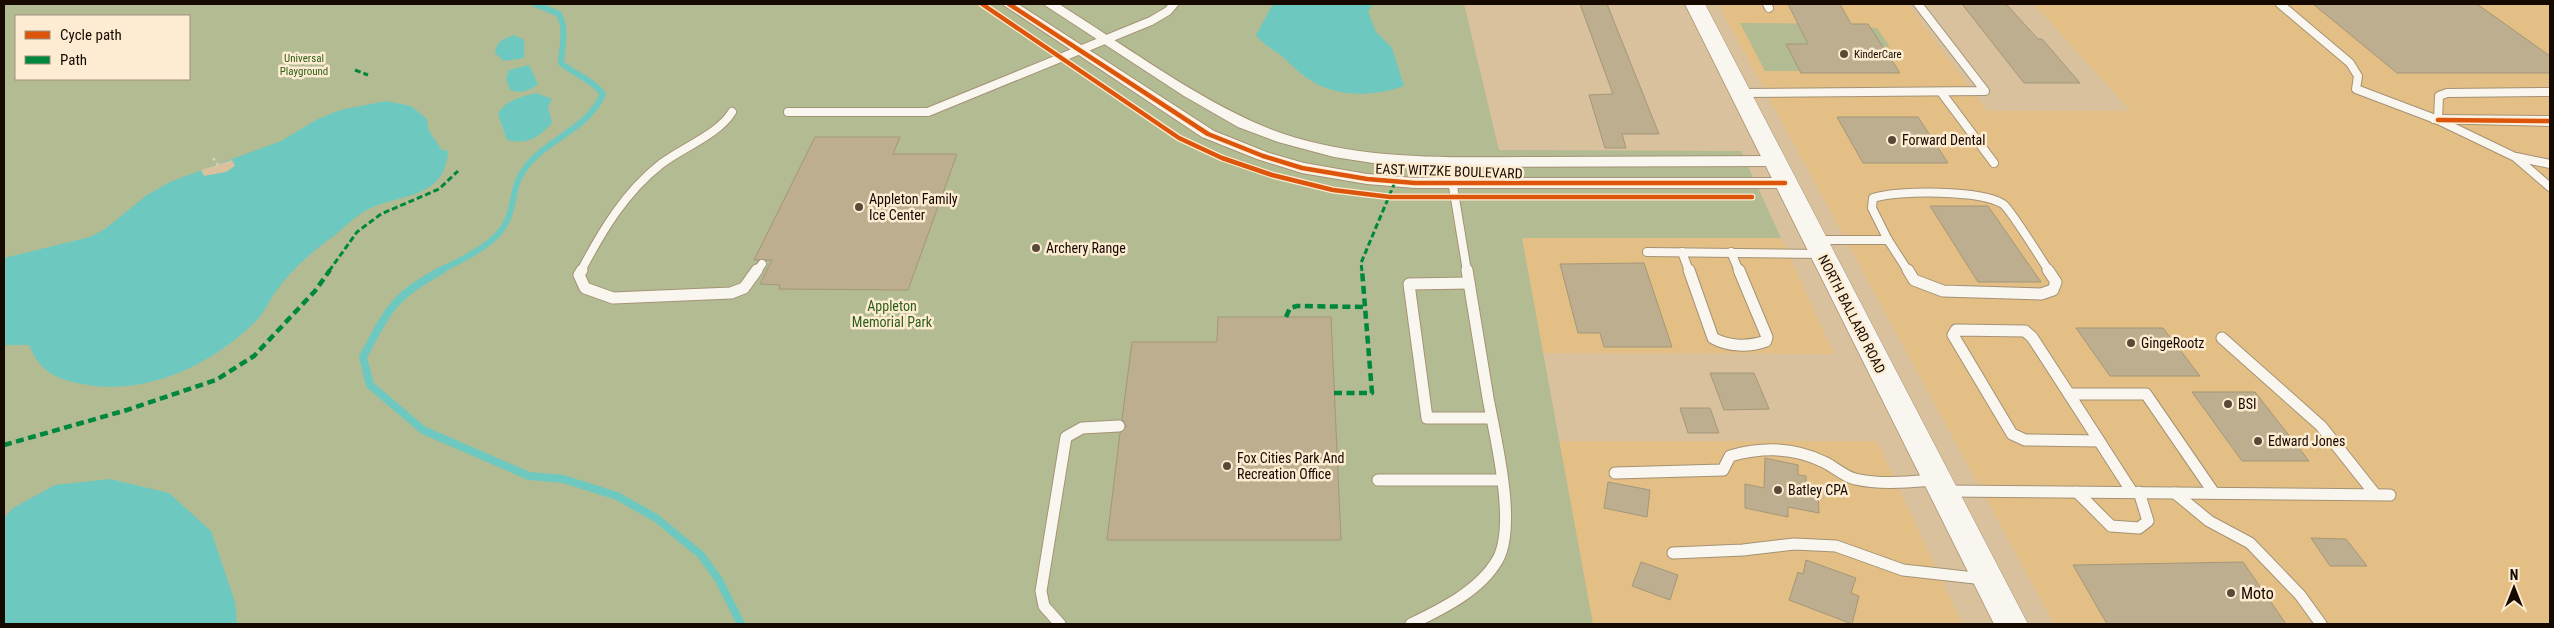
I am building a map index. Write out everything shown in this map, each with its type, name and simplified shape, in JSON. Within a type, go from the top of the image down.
[{"type":"main road","name":"NORTH BALLARD ROAD","points":[[1695,4],[2011,624]]},
{"type":"street","name":"EAST WITZKE BOULEVARD","points":[[1009,4],[1202,131],[1263,156],[1302,168],[1367,179],[1452,184],[1779,172]]},
{"type":"street","name":"EAST WITZKE BOULEVARD","points":[[1050,4],[1216,109],[1262,132],[1308,146],[1354,156],[1449,162],[1779,172]]},
{"type":"street","points":[[2438,120],[2550,121]]},
{"type":"lane","points":[[788,112],[928,112],[1160,17],[1174,4]]},
{"type":"lane","points":[[1740,93],[1985,90],[1918,4]]},
{"type":"lane","points":[[2280,4],[2350,63],[2358,76],[2356,89],[2438,120],[2515,157],[2550,164]]},
{"type":"lane","points":[[1941,92],[1994,163]]},
{"type":"lane","points":[[2438,120],[2439,96],[2447,93],[2550,92]]},
{"type":"lane","points":[[732,112],[726,122],[660,165],[629,194],[595,245],[579,275],[585,288],[613,298],[731,294],[744,288],[762,264]]},
{"type":"lane","points":[[2515,157],[2550,187]]},
{"type":"lane","points":[[1411,624],[1432,615],[1466,591],[1486,574],[1498,558],[1503,546],[1502,480],[1449,162]]},
{"type":"lane","points":[[1883,195],[1977,196],[1993,199],[2004,205],[2056,282],[2053,290],[2041,294],[1943,292],[1914,280],[1888,240],[1872,208],[1873,198],[1883,195]]},
{"type":"lane","points":[[1647,252],[1731,252],[1818,247],[1888,240]]},
{"type":"lane","points":[[1682,252],[1713,338],[1726,344],[1759,344],[1766,341],[1766,337],[1731,252]]},
{"type":"lane","points":[[1469,283],[1408,284],[1427,418],[1491,418]]},
{"type":"lane","points":[[2078,492],[2111,526],[2139,528],[2148,520],[2135,492],[2099,441],[2032,337],[2025,330],[1956,330],[1953,335],[2012,434],[2025,440],[2099,441]]},
{"type":"lane","points":[[2222,338],[2262,371],[2320,426],[2375,494]]},
{"type":"lane","points":[[2069,394],[2146,394],[2214,493]]},
{"type":"lane","points":[[1060,624],[1048,614],[1041,601],[1041,591],[1066,437],[1082,428],[1119,426]]},
{"type":"lane","points":[[1615,473],[1723,470],[1730,456],[1754,448],[1788,449],[1805,453],[1854,479],[1887,483],[2078,492],[2390,495]]},
{"type":"lane","points":[[1378,480],[1502,480]]},
{"type":"lane","points":[[2175,493],[2209,520],[2250,542],[2300,595],[2321,624]]},
{"type":"lane","points":[[1673,553],[1744,550],[1794,544],[1836,546],[1903,570],[1988,579]]},
{"type":"path","points":[[213,158],[218,165]]},
{"type":"shaded area","points":[[1718,4],[1908,4],[1987,111],[2131,111],[2034,4],[2550,4],[2550,624],[2054,624]]},
{"type":"shaded area","points":[[1522,238],[1781,238],[1834,354],[1543,353]]},
{"type":"shaded area","points":[[1559,441],[1877,441],[1962,624],[1593,624]]},
{"type":"green space","name":"Appleton Memorial Park","points":[[4,4],[1464,4],[1499,150],[1741,151],[1781,238],[1522,238],[1593,624],[4,624]]},
{"type":"green space","points":[[1740,23],[1865,24],[1868,27],[1877,28],[1890,47],[1786,44],[1800,71],[1765,71]]},
{"type":"water","points":[[1273,4],[1373,4],[1368,12],[1376,32],[1392,48],[1404,86],[1367,94],[1354,94],[1318,85],[1262,42],[1256,35]]},
{"type":"water","points":[[514,35],[524,40],[524,58],[504,61],[495,53],[497,46],[501,41]]},
{"type":"water","points":[[529,65],[538,84],[525,91],[517,92],[510,90],[506,79],[509,70]]},
{"type":"water","points":[[536,93],[552,99],[548,107],[552,123],[542,133],[527,141],[507,140],[498,114],[501,109],[509,102]]},
{"type":"water","points":[[386,101],[411,106],[427,119],[429,131],[442,150],[448,151],[445,167],[439,178],[430,187],[367,210],[354,219],[317,248],[287,277],[258,319],[241,335],[202,362],[158,380],[135,385],[111,387],[88,385],[59,378],[39,363],[29,345],[4,345],[4,258],[90,237],[105,229],[147,195],[172,181],[281,141],[316,120],[340,110]]},
{"type":"water","points":[[110,479],[169,493],[211,531],[235,602],[237,624],[4,624],[4,518],[13,508],[55,485]]},
{"type":"pier","points":[[232,160],[235,166],[226,172],[204,176],[201,170]]},
{"type":"building","points":[[1580,4],[1607,4],[1659,134],[1622,134],[1626,148],[1605,148],[1589,95],[1613,94]]},
{"type":"building","points":[[1788,4],[1840,4],[1851,24],[1868,24],[1900,73],[1801,73],[1786,44],[1808,44]]},
{"type":"building","points":[[1962,4],[2006,4],[2038,39],[2042,39],[2080,83],[2024,83]]},
{"type":"building","points":[[2313,4],[2477,4],[2550,56],[2550,73],[2397,73]]},
{"type":"building","name":"Forward Dental","points":[[1837,117],[1918,117],[1948,163],[1863,163]]},
{"type":"building","name":"Appleton Family Ice Center","points":[[815,137],[900,137],[893,154],[957,154],[908,290],[779,289],[780,285],[760,284],[772,260],[754,260]]},
{"type":"building","points":[[1930,206],[1988,206],[2041,282],[1978,282]]},
{"type":"building","points":[[1644,263],[1672,347],[1604,347],[1600,333],[1578,333],[1560,264]]},
{"type":"building","name":"Fox Cities Park And Recreation Office","points":[[1218,317],[1331,317],[1341,540],[1107,540],[1120,433],[1126,426],[1122,419],[1132,342],[1217,342]]},
{"type":"building","name":"GingeRootz","points":[[2076,328],[2163,328],[2200,376],[2110,376]]},
{"type":"building","points":[[1710,373],[1754,373],[1769,409],[1724,410]]},
{"type":"building","points":[[2192,392],[2255,392],[2309,461],[2242,461]]},
{"type":"building","points":[[1680,408],[1710,408],[1719,433],[1688,433]]},
{"type":"building","points":[[1765,458],[1798,465],[1798,475],[1806,476],[1806,489],[1818,492],[1819,513],[1788,507],[1788,517],[1745,508],[1745,484],[1764,488]]},
{"type":"building","points":[[1608,482],[1650,490],[1647,517],[1604,508]]},
{"type":"building","points":[[2311,538],[2346,539],[2367,566],[2330,566]]},
{"type":"building","points":[[1806,560],[1856,578],[1851,593],[1859,596],[1852,624],[1789,600],[1798,572],[1803,574]]},
{"type":"building","points":[[1641,562],[1678,575],[1670,600],[1632,586]]},
{"type":"building","points":[[2243,562],[2286,624],[2107,624],[2073,565]]},
{"type":"waterway","points":[[439,271],[477,251],[502,230],[510,213],[517,184],[524,169],[540,152],[580,124],[597,106],[603,94],[589,81],[561,63],[563,26],[559,14],[535,4]]},
{"type":"waterway","points":[[442,270],[412,288],[386,315],[363,357],[370,385],[423,430],[529,476],[563,479],[617,496],[656,518],[701,555],[719,580],[741,624]]},
{"type":"marked path","points":[[355,70],[368,75]]},
{"type":"marked path","points":[[4,445],[127,410],[216,380],[254,356],[315,291],[357,232],[381,214],[439,189],[458,171]]},
{"type":"marked path","points":[[1334,393],[1372,393],[1361,263],[1395,182]]},
{"type":"marked path","points":[[1286,317],[1290,308],[1297,306],[1366,307]]},
{"type":"cycle path","points":[[982,4],[1179,138],[1222,158],[1272,175],[1333,190],[1390,197],[1752,197]]},
{"type":"cycle path","points":[[1009,4],[1208,134],[1263,156],[1302,168],[1367,179],[1415,183],[1785,183]]},
{"type":"cycle path","points":[[2438,120],[2550,121]]},
{"type":"place","name":"KinderCare","points":[[1844,54]]},
{"type":"place","name":"Forward Dental","points":[[1892,140]]},
{"type":"place","name":"Appleton Family Ice Center","points":[[859,207]]},
{"type":"place","name":"Archery Range","points":[[1036,248]]},
{"type":"place","name":"GingeRootz","points":[[2131,343]]},
{"type":"place","name":"BSI","points":[[2228,404]]},
{"type":"place","name":"Edward Jones","points":[[2258,441]]},
{"type":"place","name":"Fox Cities Park And Recreation Office","points":[[1227,466]]},
{"type":"place","name":"Batley CPA","points":[[1778,490]]},
{"type":"place","name":"Moto","points":[[2231,593]]},
{"type":"park label","name":"Universal Playground","points":[[304,64]]}]
